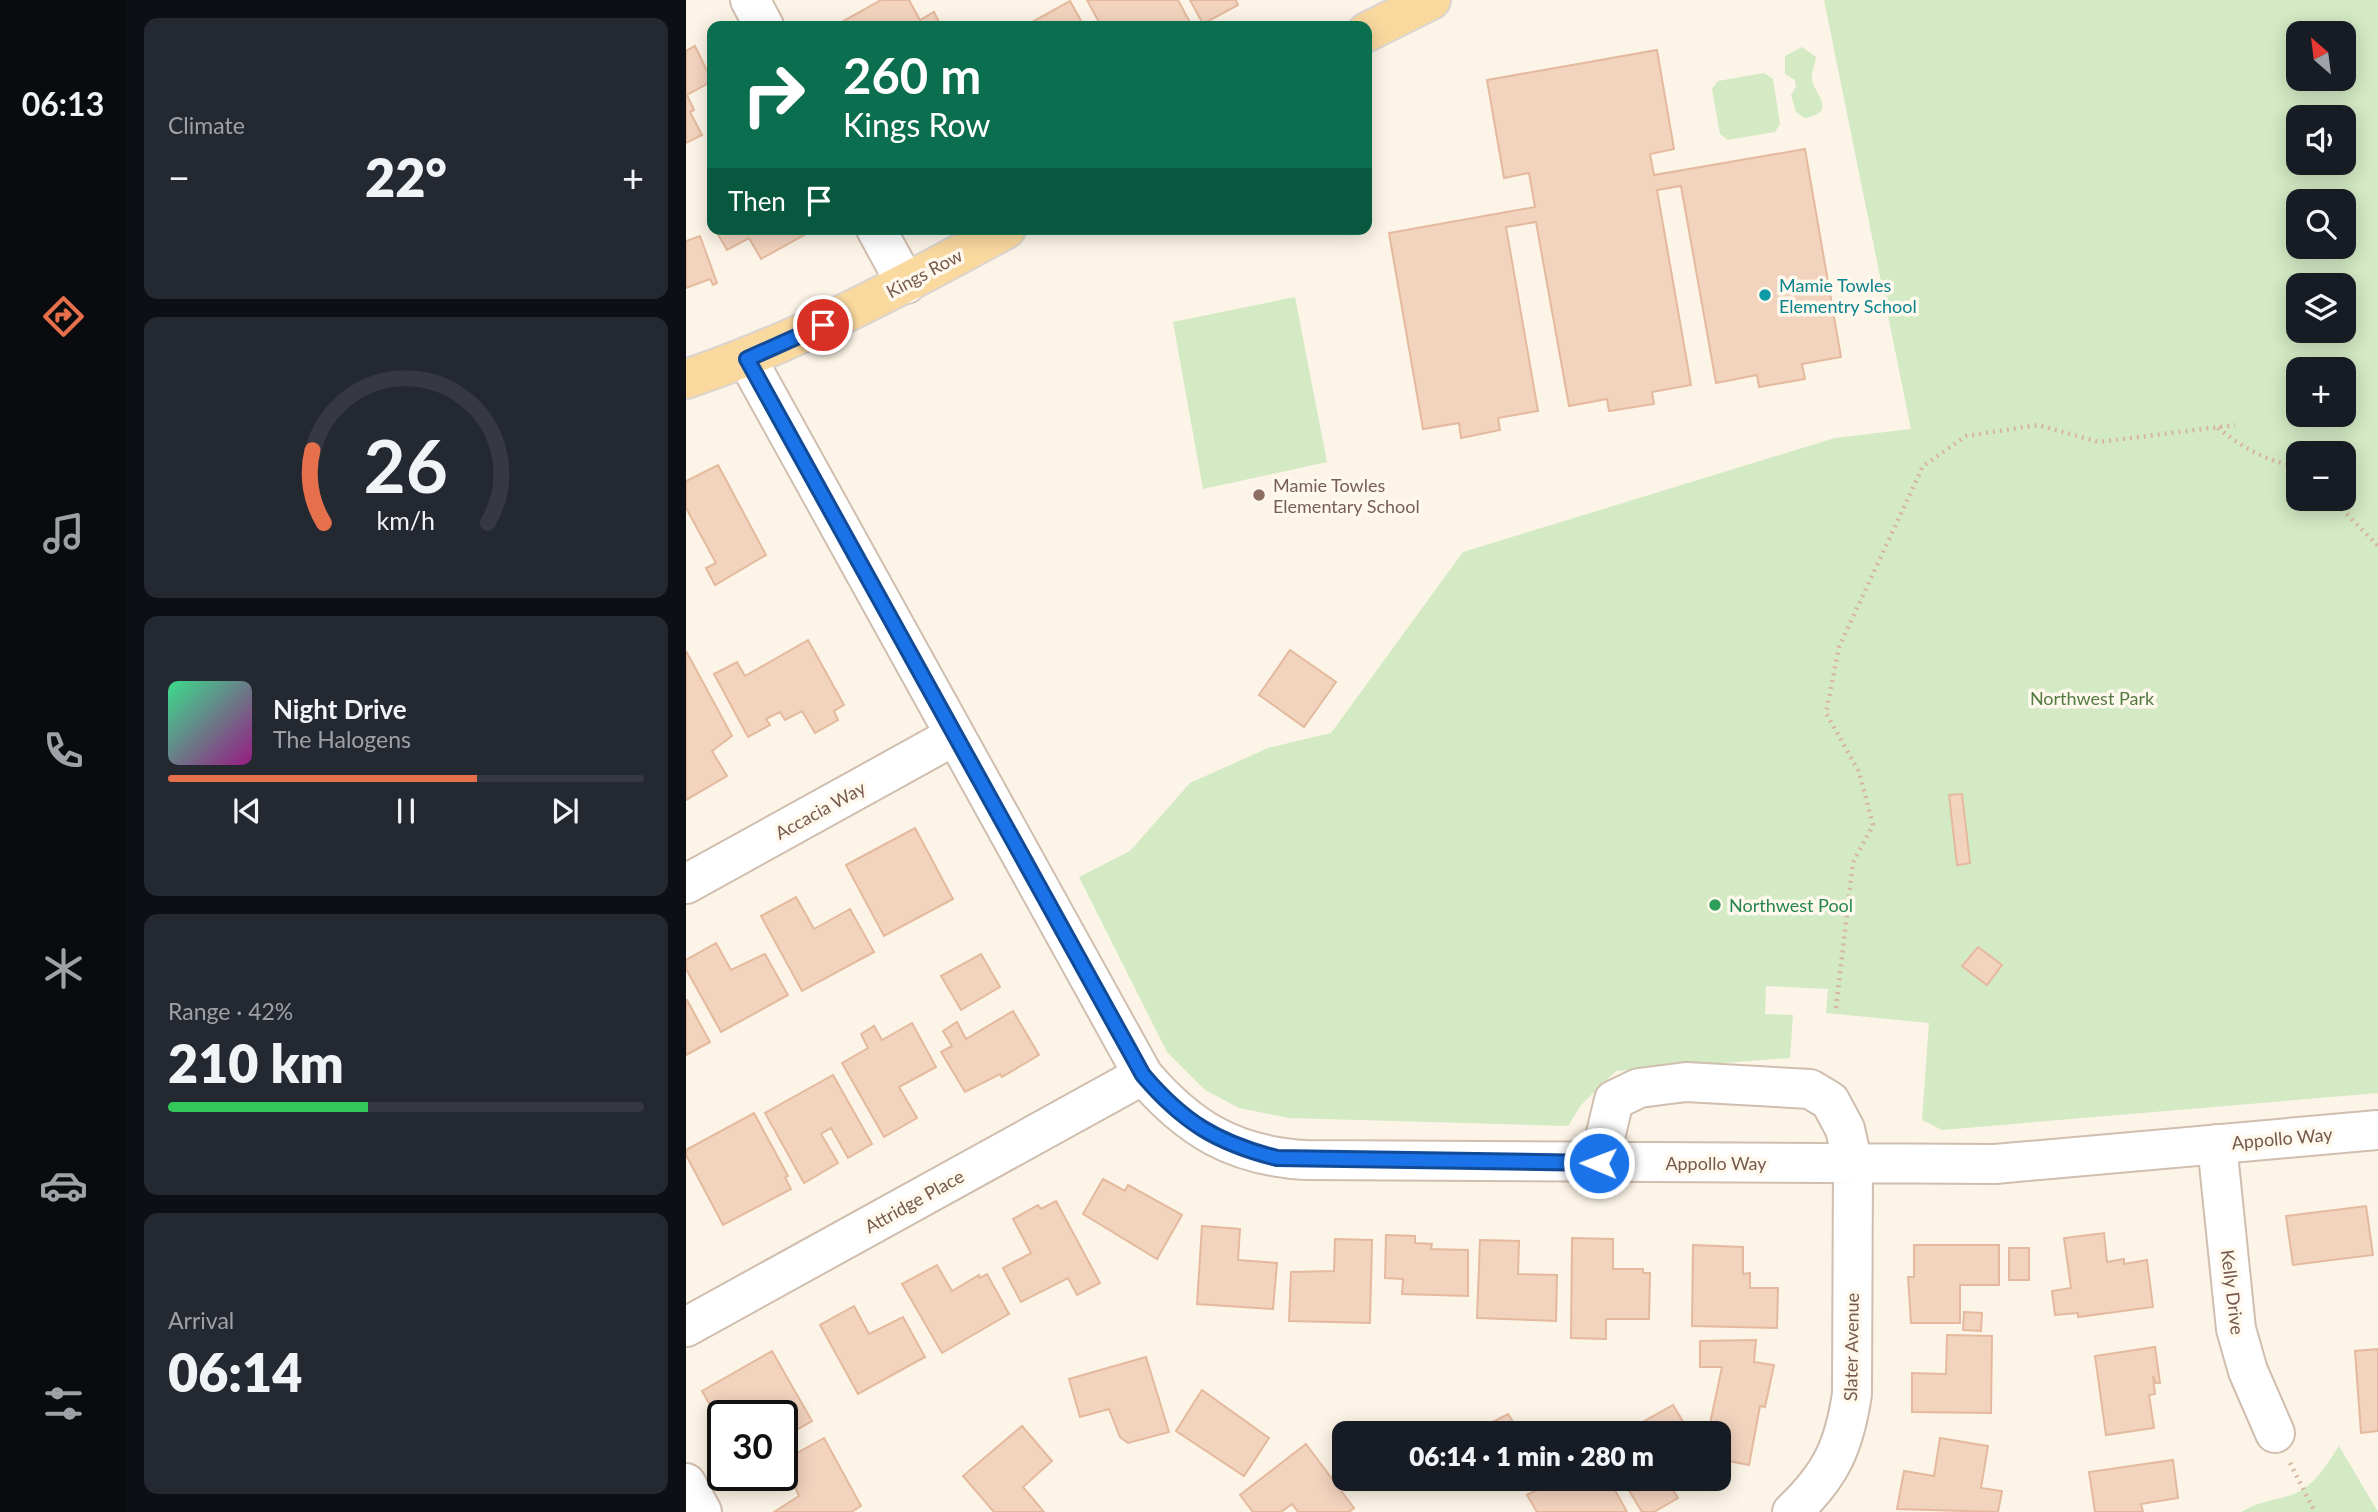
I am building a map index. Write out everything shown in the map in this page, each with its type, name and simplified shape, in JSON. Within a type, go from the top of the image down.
[{"type":"main road","points":[[1372,30],[1431,0]]},
{"type":"main road","name":"Kings Row","points":[[686,379],[747,359],[906,284],[995,235]]},
{"type":"street","points":[[750,0],[761,21]]},
{"type":"street","points":[[879,235],[906,284]]},
{"type":"street","name":"Appollo Way","points":[[747,359],[1143,1075],[1169,1105],[1200,1129],[1238,1148],[1277,1158],[1599,1163],[1995,1164],[2378,1130]]},
{"type":"street","name":"Accacia Way","points":[[686,884],[954,736]]},
{"type":"street","name":"Attridge Place","points":[[686,1327],[1143,1075]]},
{"type":"street","name":"Slater Avenue","points":[[1599,1163],[1614,1100],[1639,1088],[1686,1082],[1810,1089],[1830,1101],[1845,1129],[1853,1164],[1852,1394],[1846,1431],[1832,1466],[1814,1491],[1792,1512]]},
{"type":"street","name":"Kelly Drive","points":[[2217,1144],[2236,1329],[2248,1371],[2275,1433]]},
{"type":"street","points":[[686,1483],[702,1512]]},
{"type":"path","points":[[1836,1008],[1853,862],[1873,824],[1859,772],[1826,713],[1839,647],[1923,466],[1966,436],[2038,425],[2099,442],[2235,425]]},
{"type":"path","points":[[2217,427],[2232,440],[2286,465]]},
{"type":"path","points":[[2344,511],[2378,546]]},
{"type":"path","points":[[2275,1433],[2314,1512]]},
{"type":"green space","name":"Northwest Park","points":[[1824,0],[2378,0],[2378,1093],[1942,1130],[1922,1120],[1929,1023],[1826,1013],[1828,989],[1766,986],[1765,1014],[1793,1015],[1790,1058],[1616,1071],[1581,1105],[1568,1126],[1289,1118],[1239,1108],[1205,1090],[1167,1052],[1079,877],[1130,851],[1190,783],[1268,748],[1331,733],[1463,552],[1835,438],[1911,429]]},
{"type":"green space","points":[[1802,47],[1816,57],[1812,80],[1823,107],[1820,112],[1805,118],[1796,112],[1791,95],[1796,87],[1795,80],[1785,74],[1785,56]]},
{"type":"green space","points":[[1764,73],[1773,79],[1780,124],[1775,132],[1728,140],[1720,134],[1712,89],[1718,81]]},
{"type":"green space","points":[[1295,297],[1327,462],[1203,489],[1173,322]]},
{"type":"green space","points":[[2339,1446],[2378,1512],[2241,1512],[2305,1488],[2318,1476]]},
{"type":"building","points":[[881,0],[909,0],[920,20],[934,12],[938,21],[844,21]]},
{"type":"building","points":[[1087,0],[1178,0],[1189,21],[1098,21]]},
{"type":"building","points":[[1190,0],[1236,0],[1238,5],[1209,21],[1201,21]]},
{"type":"building","points":[[1070,1],[1081,21],[1034,21]]},
{"type":"building","points":[[695,46],[707,71],[707,84],[687,95],[694,110],[690,112],[702,135],[686,143],[686,51]]},
{"type":"building","name":"Mamie Towles Elementry School","points":[[1657,50],[1674,149],[1650,154],[1654,175],[1805,149],[1841,357],[1802,364],[1805,379],[1759,387],[1757,375],[1716,383],[1681,186],[1657,190],[1691,385],[1652,392],[1654,404],[1609,411],[1607,399],[1569,406],[1536,222],[1506,227],[1538,411],[1498,418],[1500,430],[1461,438],[1459,423],[1423,429],[1389,233],[1535,207],[1529,173],[1504,178],[1487,80]]},
{"type":"building","points":[[718,235],[804,235],[761,259],[749,238],[727,250]]},
{"type":"building","points":[[700,236],[717,283],[713,285],[710,279],[686,288],[686,241]]},
{"type":"building","points":[[718,465],[766,555],[715,585],[706,568],[716,563],[686,508],[686,481]]},
{"type":"building","points":[[808,640],[844,705],[834,711],[838,720],[815,733],[802,711],[785,720],[780,712],[766,719],[770,725],[748,737],[714,674],[737,662],[745,676]]},
{"type":"building","points":[[1290,650],[1336,682],[1304,727],[1259,695]]},
{"type":"building","points":[[686,651],[732,736],[712,751],[727,776],[686,800]]},
{"type":"building","points":[[1962,794],[1970,863],[1957,865],[1949,795]]},
{"type":"building","points":[[915,828],[953,899],[884,936],[846,865]]},
{"type":"building","points":[[796,897],[814,929],[850,909],[874,952],[802,991],[761,916]]},
{"type":"building","points":[[716,943],[731,970],[765,954],[788,995],[721,1032],[686,969],[686,960]]},
{"type":"building","points":[[1978,947],[2002,965],[1987,985],[1962,966]]},
{"type":"building","points":[[981,954],[1000,987],[961,1010],[941,976]]},
{"type":"building","points":[[686,1000],[710,1042],[686,1055]]},
{"type":"building","points":[[1013,1011],[1039,1055],[1002,1077],[1000,1074],[965,1092],[941,1052],[952,1046],[943,1031],[957,1022],[966,1039]]},
{"type":"building","points":[[912,1023],[936,1067],[899,1087],[917,1118],[884,1137],[842,1063],[868,1048],[861,1034],[874,1026],[882,1040]]},
{"type":"building","points":[[833,1075],[872,1144],[848,1158],[831,1128],[821,1134],[838,1163],[804,1183],[765,1113]]},
{"type":"building","points":[[754,1113],[788,1176],[785,1177],[791,1189],[723,1225],[686,1155],[686,1150]]},
{"type":"building","points":[[1103,1179],[1125,1191],[1128,1185],[1182,1215],[1157,1259],[1083,1214]]},
{"type":"building","points":[[1056,1201],[1100,1283],[1077,1295],[1068,1278],[1021,1302],[1003,1268],[1031,1253],[1013,1219],[1038,1205],[1041,1209]]},
{"type":"building","points":[[2366,1206],[2373,1255],[2293,1265],[2286,1216]]},
{"type":"building","points":[[1202,1226],[1240,1229],[1238,1260],[1277,1263],[1273,1309],[1197,1304]]},
{"type":"building","points":[[2104,1233],[2107,1262],[2124,1259],[2124,1264],[2147,1260],[2153,1307],[2078,1317],[2078,1313],[2055,1315],[2052,1291],[2071,1288],[2064,1238]]},
{"type":"building","points":[[1386,1235],[1415,1236],[1415,1243],[1432,1244],[1431,1249],[1468,1250],[1468,1296],[1402,1294],[1403,1279],[1385,1278]]},
{"type":"building","points":[[1572,1238],[1613,1239],[1613,1269],[1643,1269],[1643,1273],[1650,1273],[1649,1319],[1606,1319],[1606,1339],[1571,1338]]},
{"type":"building","points":[[1335,1239],[1372,1240],[1370,1323],[1289,1321],[1291,1272],[1334,1271]]},
{"type":"building","points":[[1480,1240],[1519,1241],[1518,1274],[1557,1275],[1556,1321],[1477,1318]]},
{"type":"building","points":[[1693,1245],[1743,1247],[1743,1274],[1750,1273],[1750,1288],[1778,1288],[1777,1328],[1692,1326]]},
{"type":"building","points":[[1914,1245],[1999,1245],[1999,1285],[1960,1285],[1960,1323],[1911,1323],[1908,1277],[1914,1277]]},
{"type":"building","points":[[2009,1248],[2029,1248],[2029,1280],[2009,1280]]},
{"type":"building","points":[[937,1265],[952,1291],[979,1275],[980,1278],[987,1274],[1009,1314],[942,1353],[902,1284]]},
{"type":"building","points":[[854,1306],[869,1334],[903,1317],[925,1357],[858,1394],[820,1325]]},
{"type":"building","points":[[1964,1312],[1982,1313],[1981,1331],[1963,1330]]},
{"type":"building","points":[[1947,1335],[1992,1336],[1991,1413],[1912,1412],[1912,1373],[1946,1374]]},
{"type":"building","points":[[1756,1340],[1754,1362],[1774,1365],[1765,1407],[1760,1406],[1749,1465],[1731,1462],[1731,1421],[1711,1421],[1722,1367],[1700,1367],[1700,1341]]},
{"type":"building","points":[[2155,1347],[2160,1383],[2156,1383],[2153,1376],[2155,1394],[2149,1395],[2154,1428],[2106,1435],[2095,1356]]},
{"type":"building","points":[[2378,1349],[2378,1431],[2361,1433],[2355,1351]]},
{"type":"building","points":[[772,1351],[812,1421],[798,1429],[798,1400],[707,1400],[702,1391]]},
{"type":"building","points":[[1146,1357],[1169,1432],[1128,1443],[1120,1437],[1109,1409],[1080,1417],[1069,1379]]},
{"type":"building","points":[[1202,1390],[1269,1438],[1244,1476],[1176,1431]]},
{"type":"building","points":[[1673,1405],[1683,1421],[1644,1421]]},
{"type":"building","points":[[1508,1414],[1512,1421],[1495,1421]]},
{"type":"building","points":[[1022,1426],[1052,1461],[1023,1487],[1044,1512],[994,1512],[963,1476]]},
{"type":"building","points":[[824,1438],[861,1506],[851,1512],[774,1512],[799,1496],[797,1491],[798,1453]]},
{"type":"building","points":[[1940,1438],[1988,1446],[1981,1488],[2002,1491],[1998,1512],[1897,1509],[1904,1471],[1934,1476]]},
{"type":"building","points":[[1306,1444],[1332,1479],[1332,1491],[1341,1491],[1354,1508],[1349,1512],[1298,1512],[1292,1504],[1281,1512],[1253,1512],[1240,1495]]},
{"type":"building","points":[[2173,1460],[2178,1498],[2141,1504],[2143,1512],[2095,1512],[2089,1472]]},
{"type":"building","points":[[1534,1491],[1616,1491],[1627,1512],[1537,1512],[1527,1495]]},
{"type":"building","points":[[1629,1491],[1674,1491],[1678,1498],[1654,1512],[1642,1512]]},
{"type":"place","name":"Mamie Towles Elementry School","points":[[1765,295]]},
{"type":"place","name":"Mamie Towles Elementary School","points":[[1259,495]]},
{"type":"place","name":"Northwest Pool","points":[[1715,905]]},
{"type":"route","points":[[823,325],[747,359],[1143,1075],[1169,1105],[1200,1129],[1219,1139],[1238,1148],[1277,1158],[1599,1163]]}]
